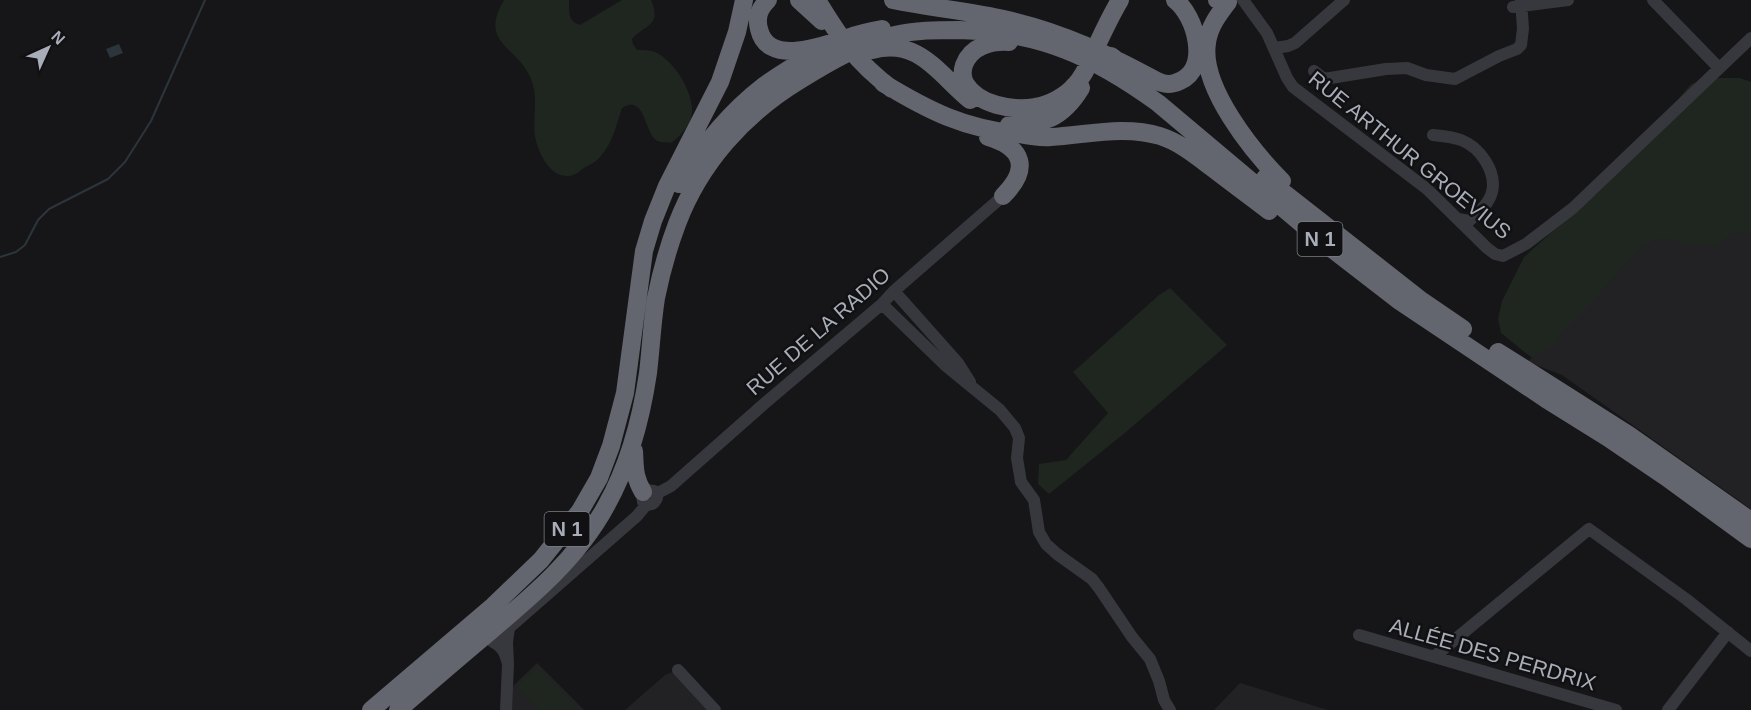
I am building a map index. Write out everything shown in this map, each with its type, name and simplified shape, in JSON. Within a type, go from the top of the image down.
[{"type":"highway","points":[[642,276],[644,251],[653,221],[679,160],[720,82],[737,32],[744,0]]},
{"type":"highway","points":[[768,0],[759,10],[758,25],[760,34],[770,46],[788,51],[892,47],[915,53],[931,64],[969,99],[991,112],[1016,114],[1050,109],[1070,98],[1083,86]]},
{"type":"highway","points":[[799,0],[812,10],[846,50],[883,83],[909,102],[932,115],[1003,142],[1012,148],[1018,157],[1020,169],[1014,184],[1003,196]]},
{"type":"highway","points":[[817,0],[846,50]]},
{"type":"highway","points":[[893,0],[980,14],[1034,27]]},
{"type":"highway","points":[[1084,51],[996,42],[979,47],[970,54],[963,68],[963,77],[967,85],[979,97],[998,104],[1025,108],[1051,102],[1068,92],[1084,73],[1120,0]]},
{"type":"highway","points":[[883,83],[936,110],[982,123],[1010,125],[1039,122],[1055,117],[1072,101],[1083,86],[1106,39],[1132,0]]},
{"type":"highway","points":[[1175,0],[1192,22]]},
{"type":"highway","points":[[1107,62],[1167,84],[1174,84],[1184,79],[1195,64],[1197,45],[1184,0]]},
{"type":"highway","points":[[1229,1],[1216,17],[1207,43],[1206,62],[1220,99],[1269,168],[1373,262]]},
{"type":"highway","name":"N 1","points":[[371,710],[525,576],[557,541],[580,511],[599,478],[611,446],[625,393],[642,276],[656,234],[673,195],[693,162],[710,140],[727,120],[763,87],[901,25],[928,21],[992,21],[1034,27],[1107,62],[1165,96],[1257,172],[1422,301],[1629,435],[1751,521]]},
{"type":"highway","name":"N 1","points":[[398,710],[522,603],[564,563],[589,533],[606,506],[624,470],[634,443],[648,374],[659,283],[676,226],[688,198],[711,161],[742,124],[776,95],[846,50],[906,33],[971,30],[1001,33],[1084,51]]},
{"type":"highway","name":"N 1","points":[[1107,62],[1398,300],[1627,450],[1751,539]]},
{"type":"highway","points":[[883,83],[915,103],[946,118],[1007,133],[1050,137],[1125,131],[1157,135],[1171,141],[1190,151],[1432,334],[1486,367],[1546,399]]},
{"type":"highway","points":[[634,443],[637,483],[648,497]]},
{"type":"highway","points":[[407,710],[493,642]]},
{"type":"street","points":[[1275,48],[1295,43],[1344,0]]},
{"type":"street","points":[[1314,71],[1324,79],[1407,68],[1426,75],[1455,79],[1521,45],[1523,38],[1517,3],[1568,0]]},
{"type":"street","points":[[1653,0],[1719,68]]},
{"type":"street","name":"RUE ARTHUR GROEVIUS","points":[[1229,1],[1255,15],[1275,48],[1293,87],[1416,180],[1487,248],[1498,255],[1506,255],[1526,244],[1573,208],[1751,38]]},
{"type":"street","points":[[1433,135],[1461,140],[1470,145],[1485,159],[1493,178],[1492,194],[1482,210],[1469,221],[1458,219]]},
{"type":"street","name":"RUE DE LA RADIO","points":[[493,642],[637,516],[648,497],[671,486],[1003,196]]},
{"type":"street","points":[[894,291],[958,363],[978,394]]},
{"type":"street","points":[[882,304],[945,365],[1000,410],[1015,428],[1019,438],[1017,458],[1021,482],[1034,500],[1039,532],[1046,544],[1092,579],[1099,588],[1150,659],[1164,700],[1170,710]]},
{"type":"street","points":[[1435,657],[1588,529],[1649,572],[1751,651]]},
{"type":"street","points":[[506,710],[509,628]]},
{"type":"street","points":[[1668,710],[1728,632]]},
{"type":"street","name":"ALLÉE DES PERDRIX","points":[[1359,635],[1616,710]]},
{"type":"street","points":[[493,642],[505,651],[508,664]]},
{"type":"street","points":[[678,670],[715,710]]},
{"type":"shaded area","points":[[504,0],[569,0],[571,19],[580,25],[622,0],[651,0],[654,9],[653,20],[632,39],[633,44],[637,50],[653,51],[662,56],[676,70],[686,87],[692,105],[691,118],[687,126],[671,143],[659,142],[652,135],[640,110],[630,105],[622,108],[611,140],[597,160],[573,175],[566,176],[554,171],[544,160],[536,141],[535,97],[532,82],[527,70],[504,45],[495,27],[497,15]]},
{"type":"shaded area","points":[[119,44],[123,53],[110,58],[106,49]]},
{"type":"shaded area","points":[[1708,78],[1740,78],[1751,82],[1751,233],[1735,233],[1717,244],[1691,245],[1663,238],[1643,245],[1561,333],[1557,343],[1532,358],[1501,333],[1498,319],[1502,301],[1524,257],[1613,177],[1691,84]]},
{"type":"shaded area","points":[[1751,214],[1751,509],[1562,375],[1528,362],[1661,217]]},
{"type":"shaded area","points":[[1170,288],[1227,345],[1126,432],[1049,494],[1038,484],[1039,464],[1066,460],[1108,413],[1073,372],[1159,295]]},
{"type":"shaded area","points":[[537,663],[584,710],[506,710],[507,692]]},
{"type":"shaded area","points":[[538,667],[575,705],[570,710],[540,710],[517,686]]},
{"type":"shaded area","points":[[678,670],[715,710],[625,710],[665,675]]},
{"type":"shaded area","points":[[1240,683],[1328,710],[1214,710]]},
{"type":"waterway","points":[[0,257],[16,252],[25,245],[38,220],[49,209],[108,179],[125,162],[151,121],[205,0]]}]
